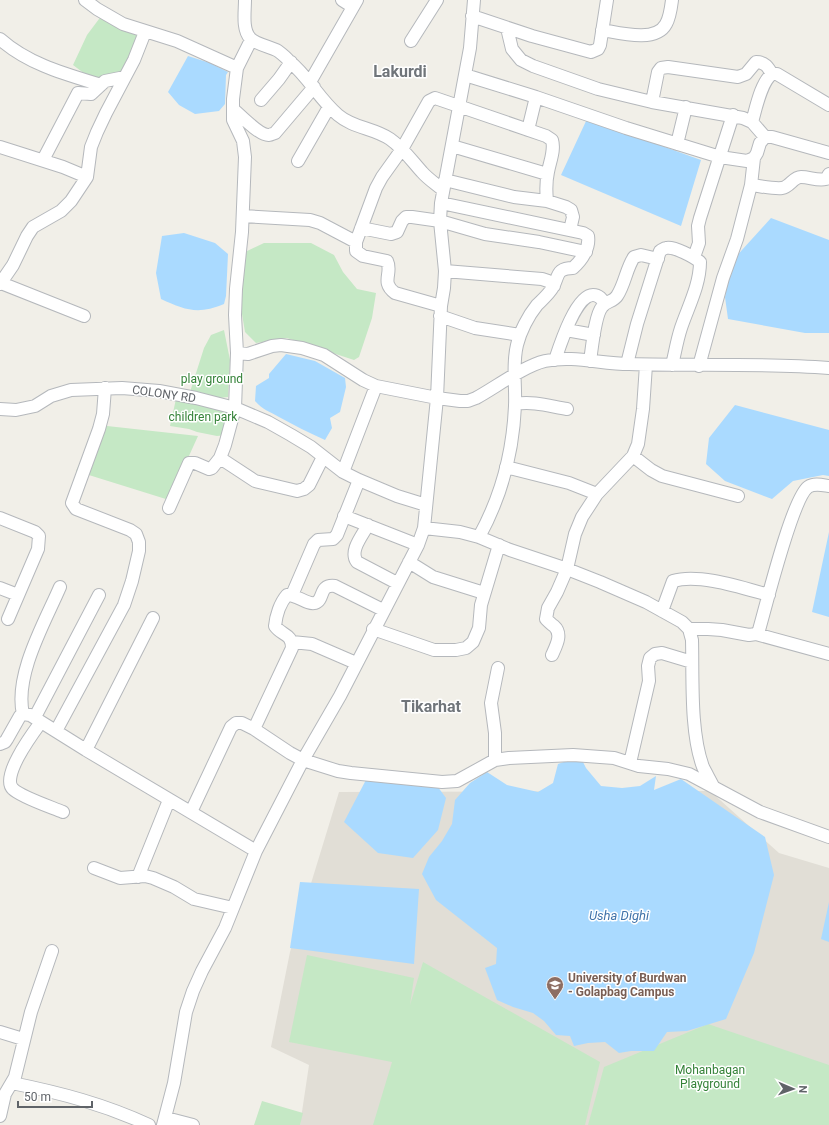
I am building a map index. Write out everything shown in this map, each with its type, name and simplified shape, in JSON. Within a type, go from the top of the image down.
[{"type":"street","points":[[85,0],[97,9],[123,24],[144,32],[177,41],[237,68]]},
{"type":"street","points":[[245,0],[246,33],[251,40],[278,52],[291,62],[312,85],[329,107],[340,117],[380,134],[402,149],[424,174],[444,185],[547,201],[566,207],[571,210],[573,218],[570,230]]},
{"type":"street","points":[[233,109],[263,133],[270,135],[275,133],[312,85],[355,4],[342,0]]},
{"type":"street","points":[[411,41],[437,0]]},
{"type":"street","points":[[193,1125],[165,1121],[174,1083],[186,1012],[193,990],[225,928],[256,851],[418,545],[424,528],[437,398],[441,311],[446,271],[440,221],[441,203],[470,48],[474,0]]},
{"type":"street","points":[[472,16],[532,36],[591,52],[598,49],[600,45],[607,0]]},
{"type":"street","points":[[602,30],[636,36],[656,34],[663,29],[667,23],[672,0]]},
{"type":"street","points":[[507,28],[512,50],[521,60],[533,66],[598,89],[652,102],[733,115],[752,122],[765,137],[772,137],[829,153]]},
{"type":"street","points":[[84,316],[1,283],[33,227],[61,211],[88,177],[92,147],[106,112],[125,78],[144,32]]},
{"type":"street","points":[[0,39],[20,55],[44,66],[101,85]]},
{"type":"street","points":[[169,508],[189,463],[195,463],[209,469],[214,466],[220,458],[235,408],[237,353],[235,315],[236,289],[243,216],[245,157],[243,141],[233,120],[232,99],[237,68],[251,40]]},
{"type":"street","points":[[261,100],[291,62]]},
{"type":"street","points":[[652,102],[658,72],[661,68],[668,67],[738,77],[746,74],[756,62],[761,62],[766,65],[772,74]]},
{"type":"street","points":[[752,122],[758,101],[768,77],[772,74],[778,74],[829,105]]},
{"type":"street","points":[[465,75],[720,157],[747,161],[754,158]]},
{"type":"street","points":[[43,160],[77,95],[81,92],[91,94],[105,81],[125,78]]},
{"type":"street","points":[[528,130],[536,97]]},
{"type":"street","points":[[520,335],[475,328],[441,311],[395,293],[389,289],[387,282],[390,266],[387,261],[363,256],[356,251],[356,242],[376,188],[382,177],[402,149],[429,102],[435,98],[546,136],[552,140],[554,146],[547,174],[547,201]]},
{"type":"street","points":[[298,161],[329,107]]},
{"type":"street","points":[[678,144],[686,107]]},
{"type":"street","points":[[694,257],[699,243],[698,226],[700,218],[733,115]]},
{"type":"street","points":[[699,366],[723,278],[737,239],[751,185],[754,158],[760,143],[765,137]]},
{"type":"street","points":[[452,146],[547,174]]},
{"type":"street","points":[[0,147],[74,170],[88,177]]},
{"type":"street","points":[[751,185],[783,188],[789,186],[793,180],[800,177],[819,180],[826,179],[829,174]]},
{"type":"street","points":[[441,203],[583,233],[588,236],[589,242],[586,252],[579,263],[573,268],[566,268],[561,271],[554,286],[537,306],[520,335],[516,346],[513,428],[506,467],[490,515],[479,537]]},
{"type":"street","points":[[243,216],[310,220],[320,223],[356,242]]},
{"type":"street","points":[[361,228],[391,234],[397,232],[402,221],[406,217],[412,217],[440,221],[485,234],[539,242],[586,252]]},
{"type":"street","points":[[627,364],[637,324],[660,251],[666,248],[674,248],[694,257],[700,262],[700,269],[681,329],[672,365]]},
{"type":"street","points":[[590,360],[598,316],[601,308],[605,304],[612,302],[617,296],[634,257],[640,255],[658,259]]},
{"type":"street","points":[[446,271],[542,279],[548,281],[554,286]]},
{"type":"street","points":[[555,360],[566,330],[582,301],[589,296],[596,295],[602,299],[605,304]]},
{"type":"street","points":[[566,330],[594,335]]},
{"type":"street","points":[[237,353],[248,354],[272,346],[302,348],[324,355],[362,380],[376,386],[437,398],[468,401],[527,368],[545,361],[568,358],[646,365],[789,365],[829,368]]},
{"type":"street","points":[[552,655],[558,640],[558,632],[546,619],[548,608],[567,569],[575,534],[582,517],[597,494],[633,456],[638,444],[643,409],[646,365]]},
{"type":"street","points":[[343,472],[376,386]]},
{"type":"street","points":[[56,731],[124,605],[132,581],[139,551],[139,542],[136,534],[130,530],[76,509],[72,503],[99,429],[103,414],[105,388]]},
{"type":"street","name":"COLONY RD","points":[[0,409],[16,410],[35,406],[51,396],[72,390],[105,388],[159,391],[235,408],[291,435],[343,472],[397,496],[426,506]]},
{"type":"street","points":[[515,404],[526,402],[567,409]]},
{"type":"street","points":[[633,456],[651,470],[662,476],[738,496]]},
{"type":"street","points":[[220,458],[255,481],[297,491],[304,489],[309,485],[323,457]]},
{"type":"street","points":[[506,467],[569,483],[597,494]]},
{"type":"street","points":[[292,595],[314,544],[318,540],[333,539],[337,535],[359,480]]},
{"type":"street","points":[[756,634],[759,630],[792,520],[802,495],[809,487],[815,485],[829,486]]},
{"type":"street","points":[[344,516],[418,545]]},
{"type":"street","points":[[0,518],[35,532],[39,536],[38,549],[8,619]]},
{"type":"street","points":[[368,525],[354,550],[354,558],[358,562],[397,583]]},
{"type":"street","points":[[424,528],[460,532],[479,537],[510,550],[567,569],[646,602],[682,622],[690,629],[692,640],[695,724],[698,747],[703,767],[713,786]]},
{"type":"street","points":[[373,629],[434,650],[456,650],[466,648],[473,642],[479,628],[480,605],[499,545]]},
{"type":"street","points":[[409,562],[434,577],[484,593]]},
{"type":"street","points":[[662,611],[673,581],[682,578],[729,584],[769,595]]},
{"type":"street","points":[[254,729],[292,648],[290,637],[278,630],[275,626],[276,619],[284,599],[287,596],[292,595],[315,603],[318,601],[324,588],[335,586],[383,610]]},
{"type":"street","points":[[0,744],[5,742],[23,714],[21,695],[27,666],[60,587]]},
{"type":"street","points":[[0,588],[18,595]]},
{"type":"street","points":[[63,812],[20,794],[9,784],[9,778],[17,758],[38,720],[99,595]]},
{"type":"street","points":[[86,750],[153,618]]},
{"type":"street","points":[[690,629],[708,629],[750,635],[756,634],[829,654]]},
{"type":"street","points":[[292,642],[312,644],[356,662]]},
{"type":"street","points":[[630,763],[648,688],[648,666],[650,658],[655,654],[662,653],[692,662]]},
{"type":"street","points":[[495,760],[495,733],[491,703],[498,668]]},
{"type":"street","points":[[23,714],[38,720],[256,851]]},
{"type":"street","points":[[191,812],[231,727],[236,723],[242,723],[303,760],[351,773],[442,782],[457,781],[495,760],[509,758],[573,755],[614,758],[639,766],[668,769],[689,774],[760,812],[829,837]]},
{"type":"street","points":[[138,876],[169,800]]},
{"type":"street","points":[[94,868],[120,878],[145,876],[166,883],[194,900],[233,908]]},
{"type":"street","points":[[0,1116],[5,1094],[12,1083],[16,1071],[23,1039],[52,951]]},
{"type":"street","points":[[0,1032],[23,1039]]},
{"type":"street","points":[[12,1083],[78,1098],[124,1114],[149,1125]]},
{"type":"shaded area","name":"University of Burdwan - Golapbag Campus","points":[[710,791],[779,853],[829,868],[829,1125],[300,1125],[309,1065],[271,1047],[290,952],[339,792]]},
{"type":"green space","points":[[102,15],[139,32],[125,70],[106,80],[85,74],[73,65],[87,35]]},
{"type":"green space","points":[[264,243],[311,243],[334,255],[343,272],[357,289],[376,293],[372,318],[359,357],[354,360],[287,338],[256,343],[245,332],[241,308],[245,252]]},
{"type":"green space","name":"play ground","points":[[224,330],[230,360],[228,397],[219,398],[190,392],[204,348],[211,335]]},
{"type":"green space","name":"children park","points":[[176,399],[233,409],[226,435],[217,436],[170,426]]},
{"type":"green space","points":[[98,425],[198,436],[169,500],[76,471]]},
{"type":"green space","points":[[307,955],[414,978],[410,1005],[423,962],[600,1062],[585,1125],[373,1125],[392,1062],[289,1042]]},
{"type":"green space","name":"Mohanbagan Playground","points":[[708,1024],[829,1065],[829,1125],[588,1125],[604,1067]]},
{"type":"green space","points":[[262,1101],[303,1113],[300,1125],[254,1125]]},
{"type":"water","points":[[188,56],[210,63],[228,72],[226,75],[225,104],[219,111],[195,114],[179,105],[168,92]]},
{"type":"water","points":[[587,119],[701,160],[681,226],[561,175]]},
{"type":"water","points":[[771,218],[829,240],[829,333],[805,333],[728,319],[725,297],[732,261]]},
{"type":"water","points":[[184,233],[215,243],[228,254],[226,296],[224,304],[207,309],[192,310],[177,306],[161,299],[156,273],[162,236]]},
{"type":"water","points":[[286,354],[315,361],[345,378],[346,387],[340,412],[330,418],[332,428],[325,440],[266,410],[255,401],[256,386],[269,378],[269,374]]},
{"type":"water","points":[[735,405],[829,430],[829,476],[823,475],[793,481],[772,499],[725,481],[706,464],[709,438]]},
{"type":"water","points":[[829,532],[829,617],[812,612]]},
{"type":"water","name":"Usha Dighi","points":[[572,759],[582,760],[586,768],[601,786],[622,788],[640,786],[656,776],[654,790],[681,779],[765,837],[774,875],[754,953],[726,1019],[687,1031],[667,1032],[654,1051],[631,1051],[619,1053],[605,1042],[574,1046],[570,1036],[556,1035],[544,1021],[533,1013],[497,1000],[485,968],[496,964],[497,948],[436,900],[422,874],[429,857],[442,841],[452,824],[455,800],[470,783],[487,772],[507,785],[538,792],[553,783],[558,764]]},
{"type":"water","points":[[368,776],[435,783],[446,798],[438,830],[413,858],[378,853],[344,822]]},
{"type":"water","points":[[300,882],[419,889],[414,964],[290,948]]},
{"type":"water","points":[[829,902],[829,942],[821,939]]},
{"type":"place","name":"University of Burdwan - Golapbag Campus","points":[[555,1000]]},
{"type":"district","name":"Lakurdi","points":[[400,71]]},
{"type":"district","name":"Tikarhat","points":[[431,706]]}]
